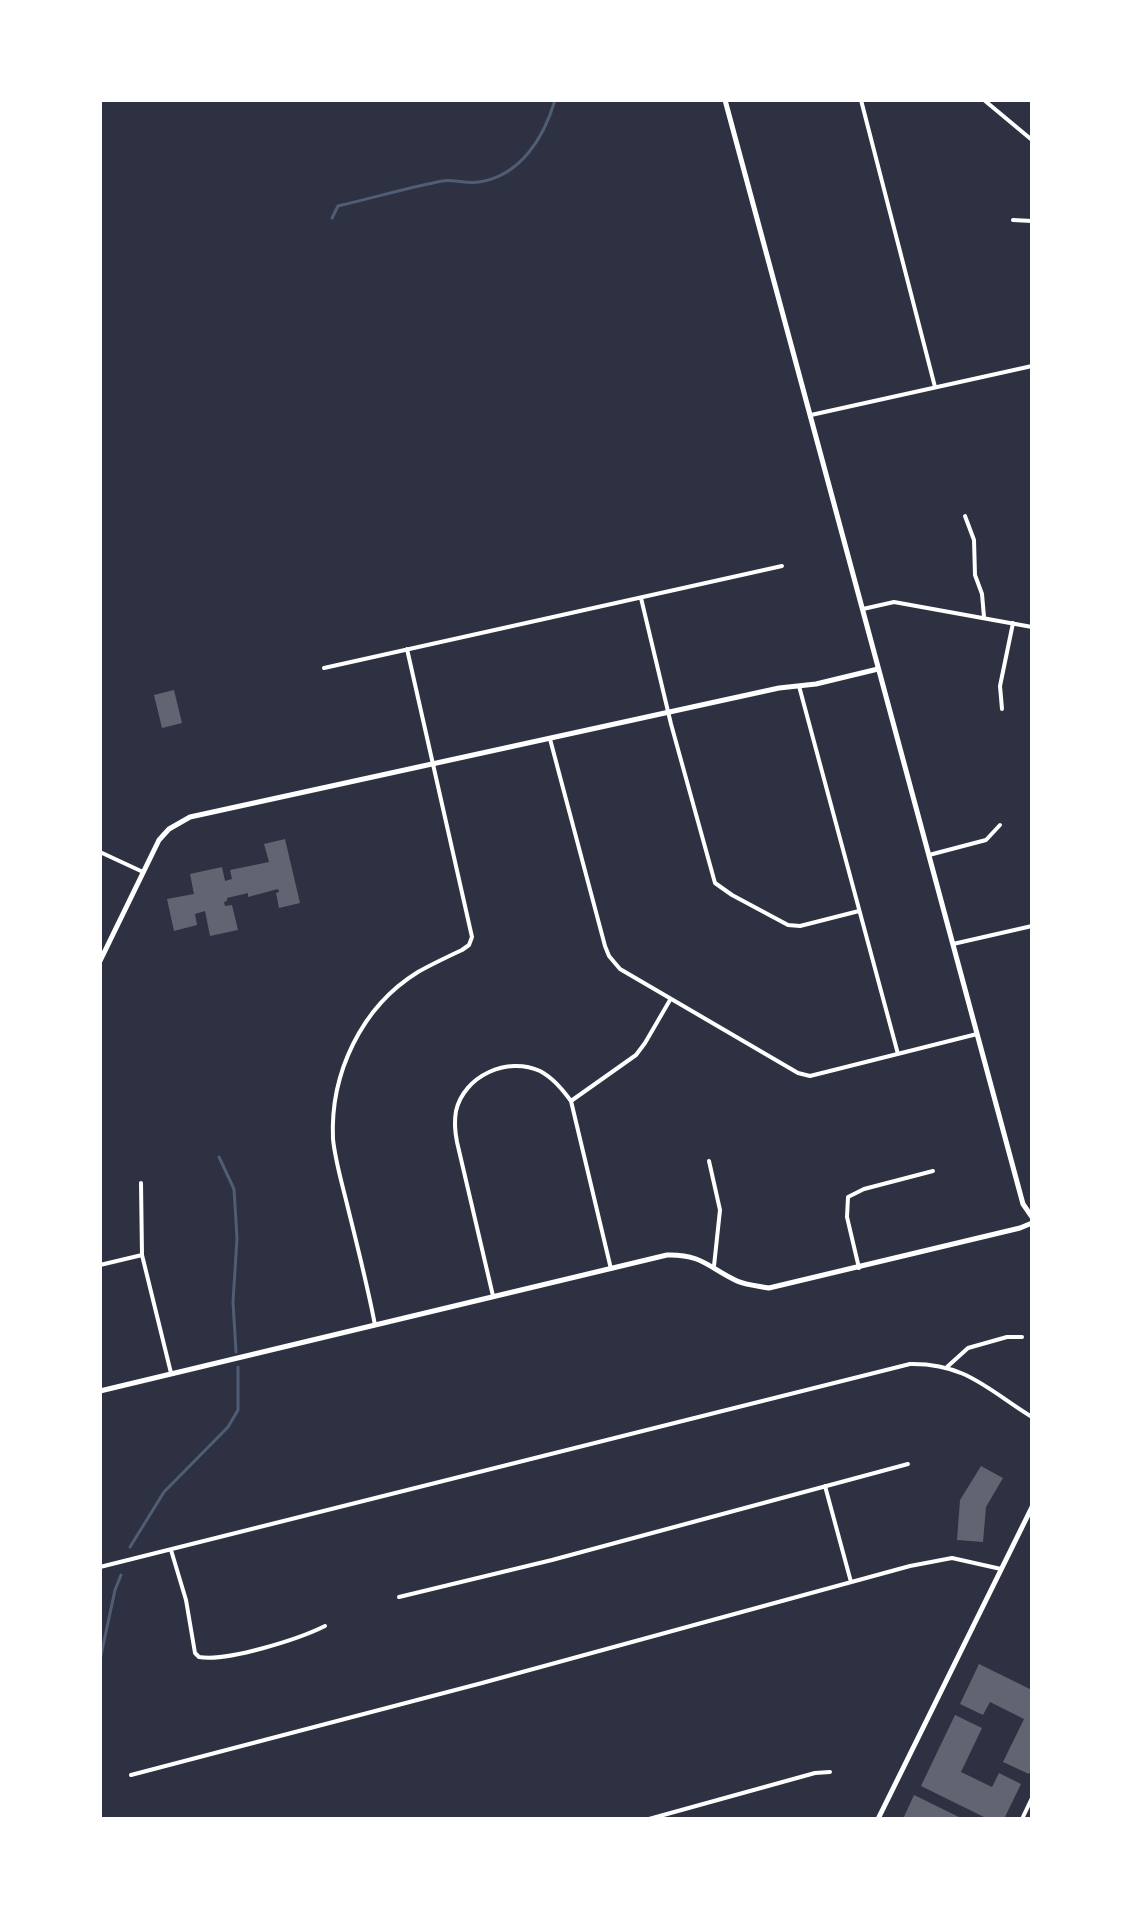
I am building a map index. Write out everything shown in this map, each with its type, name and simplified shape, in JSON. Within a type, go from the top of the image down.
[{"type":"street","points":[[100,1391],[667,1255],[683,1254],[714,1266],[738,1282],[769,1288],[1020,1228],[1032,1220],[1023,1204],[725,100]]},
{"type":"street","points":[[861,100],[935,387]]},
{"type":"street","points":[[984,100],[1032,140]]},
{"type":"street","points":[[1013,220],[1032,221]]},
{"type":"street","points":[[811,415],[1032,366]]},
{"type":"street","points":[[965,516],[974,540],[975,575],[982,594],[984,617]]},
{"type":"street","points":[[324,668],[782,566]]},
{"type":"street","points":[[641,598],[668,713],[711,874],[718,887],[788,925],[800,926],[859,911]]},
{"type":"street","points":[[863,609],[894,602],[1032,627]]},
{"type":"street","points":[[1002,709],[1000,686],[1013,623]]},
{"type":"street","points":[[375,1325],[333,1141],[334,1099],[352,1046],[365,1023],[416,973],[469,945],[472,937],[407,649]]},
{"type":"street","points":[[100,961],[159,840],[169,829],[190,817],[878,669]]},
{"type":"street","points":[[799,686],[898,1054]]},
{"type":"street","points":[[550,739],[609,956],[620,969],[798,1073],[810,1076],[977,1034]]},
{"type":"street","points":[[929,855],[986,840],[1000,825]]},
{"type":"street","points":[[100,852],[143,872]]},
{"type":"street","points":[[953,944],[1032,926]]},
{"type":"street","points":[[571,1101],[636,1055],[670,1000]]},
{"type":"street","points":[[493,1296],[454,1126],[461,1097],[481,1076],[493,1070],[523,1066],[540,1071],[557,1083],[571,1101],[611,1269]]},
{"type":"street","points":[[709,1161],[720,1210],[714,1266]]},
{"type":"street","points":[[859,1268],[847,1217],[848,1197],[864,1189],[933,1171]]},
{"type":"street","points":[[141,1183],[142,1255],[171,1374]]},
{"type":"street","points":[[100,1265],[142,1255]]},
{"type":"street","points":[[947,1367],[968,1348],[1007,1337],[1022,1337]]},
{"type":"street","points":[[100,1567],[896,1366],[922,1364],[965,1372],[1032,1417]]},
{"type":"street","points":[[399,1597],[552,1560],[908,1464]]},
{"type":"street","points":[[825,1486],[851,1582]]},
{"type":"street","points":[[878,1819],[1032,1507]]},
{"type":"street","points":[[171,1550],[186,1600],[195,1653],[199,1657],[217,1658],[294,1639],[325,1626]]},
{"type":"street","points":[[131,1775],[910,1566],[952,1558],[1001,1569]]},
{"type":"street","points":[[649,1819],[815,1773],[830,1772]]},
{"type":"street","points":[[1022,1819],[1032,1798]]},
{"type":"building","points":[[174,690],[182,723],[162,728],[154,695]]},
{"type":"building","points":[[285,839],[300,903],[279,908],[278,889],[248,897],[248,893],[227,898],[224,902],[225,906],[232,905],[238,930],[210,936],[205,911],[195,914],[197,925],[174,931],[167,899],[194,894],[190,874],[222,867],[225,881],[232,879],[230,870],[269,862],[264,844]]},
{"type":"building","points":[[981,1466],[1003,1478],[986,1507],[983,1542],[957,1540],[960,1500]]},
{"type":"building","points":[[979,1664],[1032,1690],[1032,1768],[1029,1774],[1003,1762],[1024,1719],[990,1702],[983,1715],[960,1704]]},
{"type":"building","points":[[955,1715],[982,1728],[961,1772],[992,1787],[999,1773],[1021,1784],[1004,1819],[988,1819],[921,1786]]},
{"type":"building","points":[[914,1795],[963,1819],[903,1819]]},
{"type":"waterway","points":[[332,218],[338,206],[442,181],[479,182],[507,172],[537,141],[555,100]]},
{"type":"waterway","points":[[219,1157],[234,1189],[236,1352]]},
{"type":"waterway","points":[[130,1547],[164,1492],[228,1427],[238,1410],[238,1367]]},
{"type":"waterway","points":[[100,1660],[121,1575]]}]
